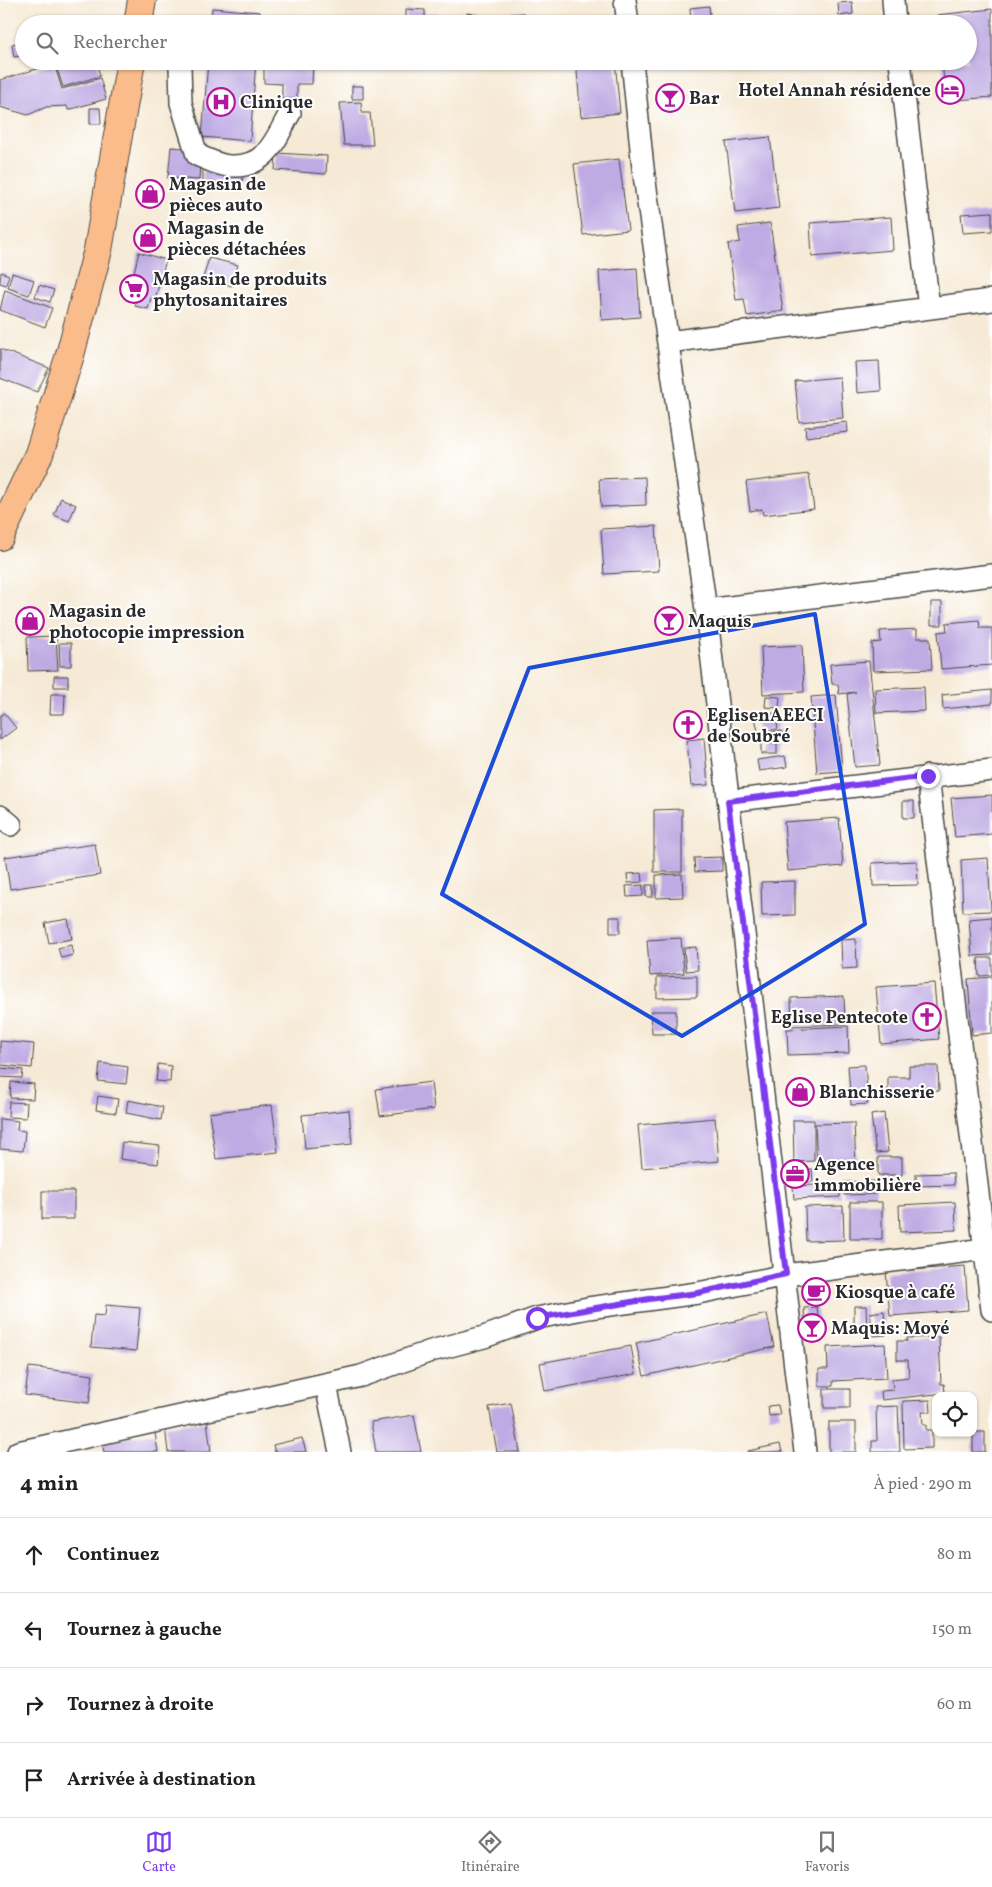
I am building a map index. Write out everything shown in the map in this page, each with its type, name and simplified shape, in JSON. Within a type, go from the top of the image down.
[{"type":"main road","points":[[140,15],[142,0]]},
{"type":"main road","points":[[0,536],[39,454],[70,355],[98,250],[129,70]]},
{"type":"street","points":[[625,0],[627,15]]},
{"type":"street","points":[[892,0],[894,15]]},
{"type":"street","points":[[180,70],[181,103],[197,155],[229,166],[252,164],[266,155],[290,113]]},
{"type":"street","points":[[633,70],[643,168],[706,610],[786,1274],[805,1452]]},
{"type":"street","points":[[901,70],[929,308]]},
{"type":"street","points":[[668,342],[992,300]]},
{"type":"street","points":[[706,610],[992,575]]},
{"type":"street","points":[[728,801],[928,776],[992,770]]},
{"type":"street","points":[[928,776],[988,1248],[992,1310]]},
{"type":"street","points":[[18,1452],[80,1445],[361,1376],[431,1350],[484,1337],[537,1318],[698,1293],[786,1274],[988,1248]]},
{"type":"street","points":[[326,1385],[340,1452]]},
{"type":"highlighted area","points":[[815,614],[865,924],[682,1036],[442,894],[529,668]]},
{"type":"building","points":[[852,2],[853,14],[839,15],[838,3]]},
{"type":"building","points":[[709,6],[710,15],[690,15],[690,8]]},
{"type":"building","points":[[212,8],[260,12],[260,15],[212,15]]},
{"type":"building","points":[[406,9],[425,10],[425,15],[406,15]]},
{"type":"building","points":[[992,9],[992,97],[946,101],[943,70],[977,70],[977,15],[937,15]]},
{"type":"building","points":[[524,13],[524,15],[505,15]]},
{"type":"building","points":[[12,44],[15,44],[14,57]]},
{"type":"building","points":[[34,70],[56,70],[62,89],[100,78],[106,99],[68,110],[67,106],[46,107],[28,115],[0,107],[0,80]]},
{"type":"building","points":[[57,70],[98,70],[100,76],[63,87]]},
{"type":"building","points":[[207,70],[255,70],[250,141],[202,137]]},
{"type":"building","points":[[264,70],[313,70],[312,84],[297,84],[297,99],[282,99],[282,84],[264,83]]},
{"type":"building","points":[[577,70],[616,70],[620,113],[581,117]]},
{"type":"building","points":[[352,86],[363,86],[363,99],[352,99]]},
{"type":"building","points":[[361,102],[362,113],[370,113],[373,145],[344,145],[340,103]]},
{"type":"building","points":[[90,108],[100,108],[101,124],[90,124]]},
{"type":"building","points":[[770,137],[779,208],[735,213],[726,142]]},
{"type":"building","points":[[171,147],[183,148],[200,164],[199,180],[168,178]]},
{"type":"building","points":[[276,153],[327,156],[326,174],[275,170]]},
{"type":"building","points":[[619,159],[628,230],[583,235],[574,164]]},
{"type":"building","points":[[203,168],[243,169],[242,183],[203,182]]},
{"type":"building","points":[[992,212],[992,231],[963,233],[961,214]]},
{"type":"building","points":[[891,217],[893,250],[812,257],[810,223]]},
{"type":"building","points":[[770,223],[783,311],[747,316],[744,299],[736,300],[728,244],[740,242],[738,227]]},
{"type":"building","points":[[139,252],[166,260],[155,299],[151,298],[148,309],[135,306],[138,294],[129,292]]},
{"type":"building","points":[[209,258],[238,265],[232,286],[203,278]]},
{"type":"building","points":[[637,268],[640,317],[602,320],[599,271]]},
{"type":"building","points":[[1,272],[9,275],[6,285],[0,283]]},
{"type":"building","points":[[12,273],[34,280],[29,295],[8,288]]},
{"type":"building","points":[[39,285],[54,290],[50,302],[35,297]]},
{"type":"building","points":[[5,290],[52,308],[45,327],[0,310]]},
{"type":"building","points":[[0,349],[49,368],[37,392],[0,378]]},
{"type":"building","points":[[879,361],[881,391],[857,393],[855,362]]},
{"type":"building","points":[[840,377],[843,418],[799,422],[795,381]]},
{"type":"building","points":[[847,422],[848,432],[806,437],[805,427]]},
{"type":"building","points":[[809,474],[814,509],[763,515],[762,509],[750,511],[746,482]]},
{"type":"building","points":[[645,477],[646,505],[601,507],[599,479]]},
{"type":"building","points":[[61,498],[76,505],[69,521],[54,515]]},
{"type":"building","points":[[656,526],[659,571],[604,574],[601,529]]},
{"type":"building","points":[[931,602],[942,602],[942,625],[931,625]]},
{"type":"building","points":[[979,620],[980,628],[992,628],[992,665],[941,669],[938,632],[947,631],[946,623]]},
{"type":"building","points":[[917,629],[917,638],[930,638],[932,669],[873,671],[872,643],[881,642],[880,631]]},
{"type":"building","points":[[56,636],[58,670],[28,671],[27,637]]},
{"type":"building","points":[[59,643],[71,643],[71,666],[60,666]]},
{"type":"building","points":[[802,645],[804,692],[763,694],[761,647]]},
{"type":"building","points":[[869,661],[880,765],[855,767],[847,694],[856,692],[839,694],[838,684],[832,684],[830,664]]},
{"type":"building","points":[[54,676],[68,676],[68,687],[54,687]]},
{"type":"building","points":[[924,687],[925,711],[876,713],[875,689]]},
{"type":"building","points":[[992,690],[992,704],[943,709],[942,695]]},
{"type":"building","points":[[51,694],[65,694],[64,714],[50,714]]},
{"type":"building","points":[[836,695],[842,771],[817,773],[811,697]]},
{"type":"building","points":[[766,696],[780,697],[779,708],[765,707]]},
{"type":"building","points":[[4,713],[16,728],[0,740],[0,716]]},
{"type":"building","points":[[775,713],[778,729],[758,732],[755,717]]},
{"type":"building","points":[[781,731],[781,741],[768,741],[768,732]]},
{"type":"building","points":[[704,738],[708,785],[691,786],[687,740]]},
{"type":"building","points":[[761,743],[777,743],[777,754],[761,754]]},
{"type":"building","points":[[785,756],[787,767],[759,771],[757,760]]},
{"type":"building","points":[[992,795],[992,834],[955,837],[951,798]]},
{"type":"building","points":[[903,801],[914,801],[914,818],[903,818]]},
{"type":"building","points":[[682,809],[682,872],[654,872],[654,810]]},
{"type":"building","points":[[839,818],[843,866],[788,871],[784,822]]},
{"type":"building","points":[[95,844],[100,875],[10,889],[5,857]]},
{"type":"building","points":[[722,857],[722,871],[695,872],[694,858]]},
{"type":"building","points":[[988,858],[991,911],[963,912],[961,860]]},
{"type":"building","points":[[917,861],[918,885],[873,886],[872,863]]},
{"type":"building","points":[[642,873],[643,882],[628,883],[627,874]]},
{"type":"building","points":[[682,874],[683,897],[656,898],[656,875]]},
{"type":"building","points":[[795,881],[795,915],[762,916],[761,882]]},
{"type":"building","points":[[643,885],[643,896],[627,897],[626,886]]},
{"type":"building","points":[[646,885],[653,885],[653,897],[646,897]]},
{"type":"building","points":[[610,917],[620,917],[620,933],[610,933]]},
{"type":"building","points":[[992,917],[992,955],[972,956],[969,919]]},
{"type":"building","points":[[68,919],[72,939],[49,943],[45,923]]},
{"type":"building","points":[[681,938],[684,973],[650,976],[647,940]]},
{"type":"building","points":[[856,939],[857,968],[842,969],[841,940]]},
{"type":"building","points":[[71,945],[73,955],[61,958],[58,948]]},
{"type":"building","points":[[696,947],[698,970],[686,971],[684,948]]},
{"type":"building","points":[[978,958],[992,958],[992,975],[979,976]]},
{"type":"building","points":[[697,976],[697,997],[657,998],[657,977]]},
{"type":"building","points":[[992,977],[992,1033],[972,1035],[968,979]]},
{"type":"building","points":[[934,983],[939,1039],[881,1044],[876,987]]},
{"type":"building","points":[[844,996],[845,1024],[792,1026],[791,998]]},
{"type":"building","points":[[651,1011],[676,1011],[676,1034],[652,1034]]},
{"type":"building","points":[[848,1026],[849,1053],[788,1055],[787,1029]]},
{"type":"building","points":[[0,1041],[34,1044],[32,1068],[0,1065]]},
{"type":"building","points":[[100,1063],[128,1067],[126,1084],[98,1081]]},
{"type":"building","points":[[158,1064],[171,1066],[170,1082],[156,1081]]},
{"type":"building","points":[[865,1065],[868,1104],[851,1105],[848,1066]]},
{"type":"building","points":[[909,1066],[938,1066],[939,1091],[888,1092],[888,1077],[909,1077]]},
{"type":"building","points":[[0,1068],[23,1070],[22,1078],[0,1077]]},
{"type":"building","points":[[11,1082],[34,1084],[33,1099],[10,1098]]},
{"type":"building","points":[[431,1082],[434,1109],[380,1116],[376,1089]]},
{"type":"building","points":[[98,1096],[118,1099],[116,1113],[96,1110]]},
{"type":"building","points":[[128,1100],[163,1107],[161,1120],[126,1113]]},
{"type":"building","points":[[9,1102],[27,1103],[26,1118],[8,1117]]},
{"type":"building","points":[[272,1105],[278,1152],[216,1159],[209,1113]]},
{"type":"building","points":[[349,1110],[352,1144],[305,1149],[302,1115]]},
{"type":"building","points":[[884,1113],[888,1152],[876,1153],[871,1115]]},
{"type":"building","points":[[715,1118],[719,1161],[642,1168],[638,1125]]},
{"type":"building","points":[[0,1119],[18,1121],[17,1130],[25,1131],[23,1151],[0,1149]]},
{"type":"building","points":[[793,1120],[814,1120],[814,1161],[794,1162]]},
{"type":"building","points":[[854,1123],[856,1165],[817,1166],[815,1124]]},
{"type":"building","points":[[122,1142],[160,1146],[158,1164],[120,1159]]},
{"type":"building","points":[[878,1157],[902,1157],[902,1175],[878,1175]]},
{"type":"building","points":[[812,1169],[813,1182],[791,1183],[790,1170]]},
{"type":"building","points":[[953,1173],[954,1185],[916,1186],[916,1174]]},
{"type":"building","points":[[876,1181],[876,1194],[844,1195],[843,1182]]},
{"type":"building","points":[[840,1184],[840,1197],[794,1199],[793,1186]]},
{"type":"building","points":[[42,1191],[74,1191],[74,1219],[42,1219]]},
{"type":"building","points":[[850,1202],[882,1202],[882,1239],[850,1239]]},
{"type":"building","points":[[955,1202],[956,1230],[900,1232],[899,1205]]},
{"type":"building","points":[[843,1206],[844,1240],[806,1241],[805,1207]]},
{"type":"building","points":[[965,1266],[968,1310],[890,1316],[886,1272]]},
{"type":"building","points":[[106,1305],[140,1308],[136,1351],[91,1347],[94,1315],[105,1316]]},
{"type":"building","points":[[854,1306],[866,1306],[867,1332],[854,1332]]},
{"type":"building","points":[[817,1307],[819,1328],[805,1328],[804,1308]]},
{"type":"building","points":[[884,1311],[886,1335],[873,1336],[870,1313]]},
{"type":"building","points":[[767,1314],[774,1347],[644,1376],[636,1343]]},
{"type":"building","points":[[939,1337],[941,1384],[944,1384],[945,1392],[932,1392],[932,1394],[882,1400],[881,1391],[893,1390],[892,1379],[909,1377],[908,1360],[897,1360],[897,1341],[907,1341],[907,1338]]},
{"type":"building","points":[[885,1344],[887,1378],[833,1381],[833,1386],[819,1386],[819,1369],[828,1369],[827,1347]]},
{"type":"building","points":[[631,1346],[636,1374],[545,1391],[540,1363]]},
{"type":"building","points":[[29,1367],[93,1375],[89,1403],[25,1395]]},
{"type":"building","points":[[824,1389],[850,1389],[850,1408],[824,1408]]},
{"type":"building","points":[[930,1400],[931,1412],[922,1412],[923,1425],[926,1425],[926,1430],[932,1430],[932,1448],[904,1449],[903,1401]]},
{"type":"building","points":[[511,1403],[520,1452],[497,1452],[489,1407]]},
{"type":"building","points":[[778,1405],[780,1415],[769,1416],[768,1406]]},
{"type":"building","points":[[898,1406],[900,1452],[872,1452],[872,1441],[877,1441],[876,1407]]},
{"type":"building","points":[[414,1415],[421,1452],[376,1452],[371,1422]]},
{"type":"building","points":[[207,1421],[211,1452],[168,1452],[165,1427]]},
{"type":"building","points":[[829,1422],[856,1422],[856,1452],[829,1452]]},
{"type":"building","points":[[977,1432],[985,1432],[985,1452],[973,1452],[973,1437],[977,1437]]},
{"type":"building","points":[[155,1433],[158,1452],[104,1452],[102,1442]]},
{"type":"building","points":[[302,1438],[306,1452],[275,1452],[273,1445]]},
{"type":"building","points":[[780,1444],[782,1452],[748,1452],[748,1451]]},
{"type":"place","name":"Hotel Annah résidence","points":[[950,90]]},
{"type":"place","name":"Bar","points":[[670,98]]},
{"type":"place","name":"Clinique","points":[[221,102]]},
{"type":"place","name":"Magasin de pièces auto","points":[[150,194]]},
{"type":"place","name":"Magasin de pièces détachées","points":[[148,238]]},
{"type":"place","name":"Magasin de produits phytosanitaires","points":[[134,289]]},
{"type":"place","name":"Magasin de photocopie impression","points":[[30,621]]},
{"type":"place","name":"Maquis","points":[[669,621]]},
{"type":"place","name":"EglisenAEECI de Soubré","points":[[688,725]]},
{"type":"place","name":"Eglise Pentecote","points":[[927,1017]]},
{"type":"place","name":"Blanchisserie","points":[[800,1092]]},
{"type":"place","name":"Agence immobilière","points":[[795,1174]]},
{"type":"place","name":"Kiosque à café","points":[[816,1292]]},
{"type":"place","name":"Maquis: Moyé","points":[[812,1328]]},
{"type":"route","points":[[537,1318],[588,1308],[698,1293],[786,1274],[728,801],[928,776]]}]
